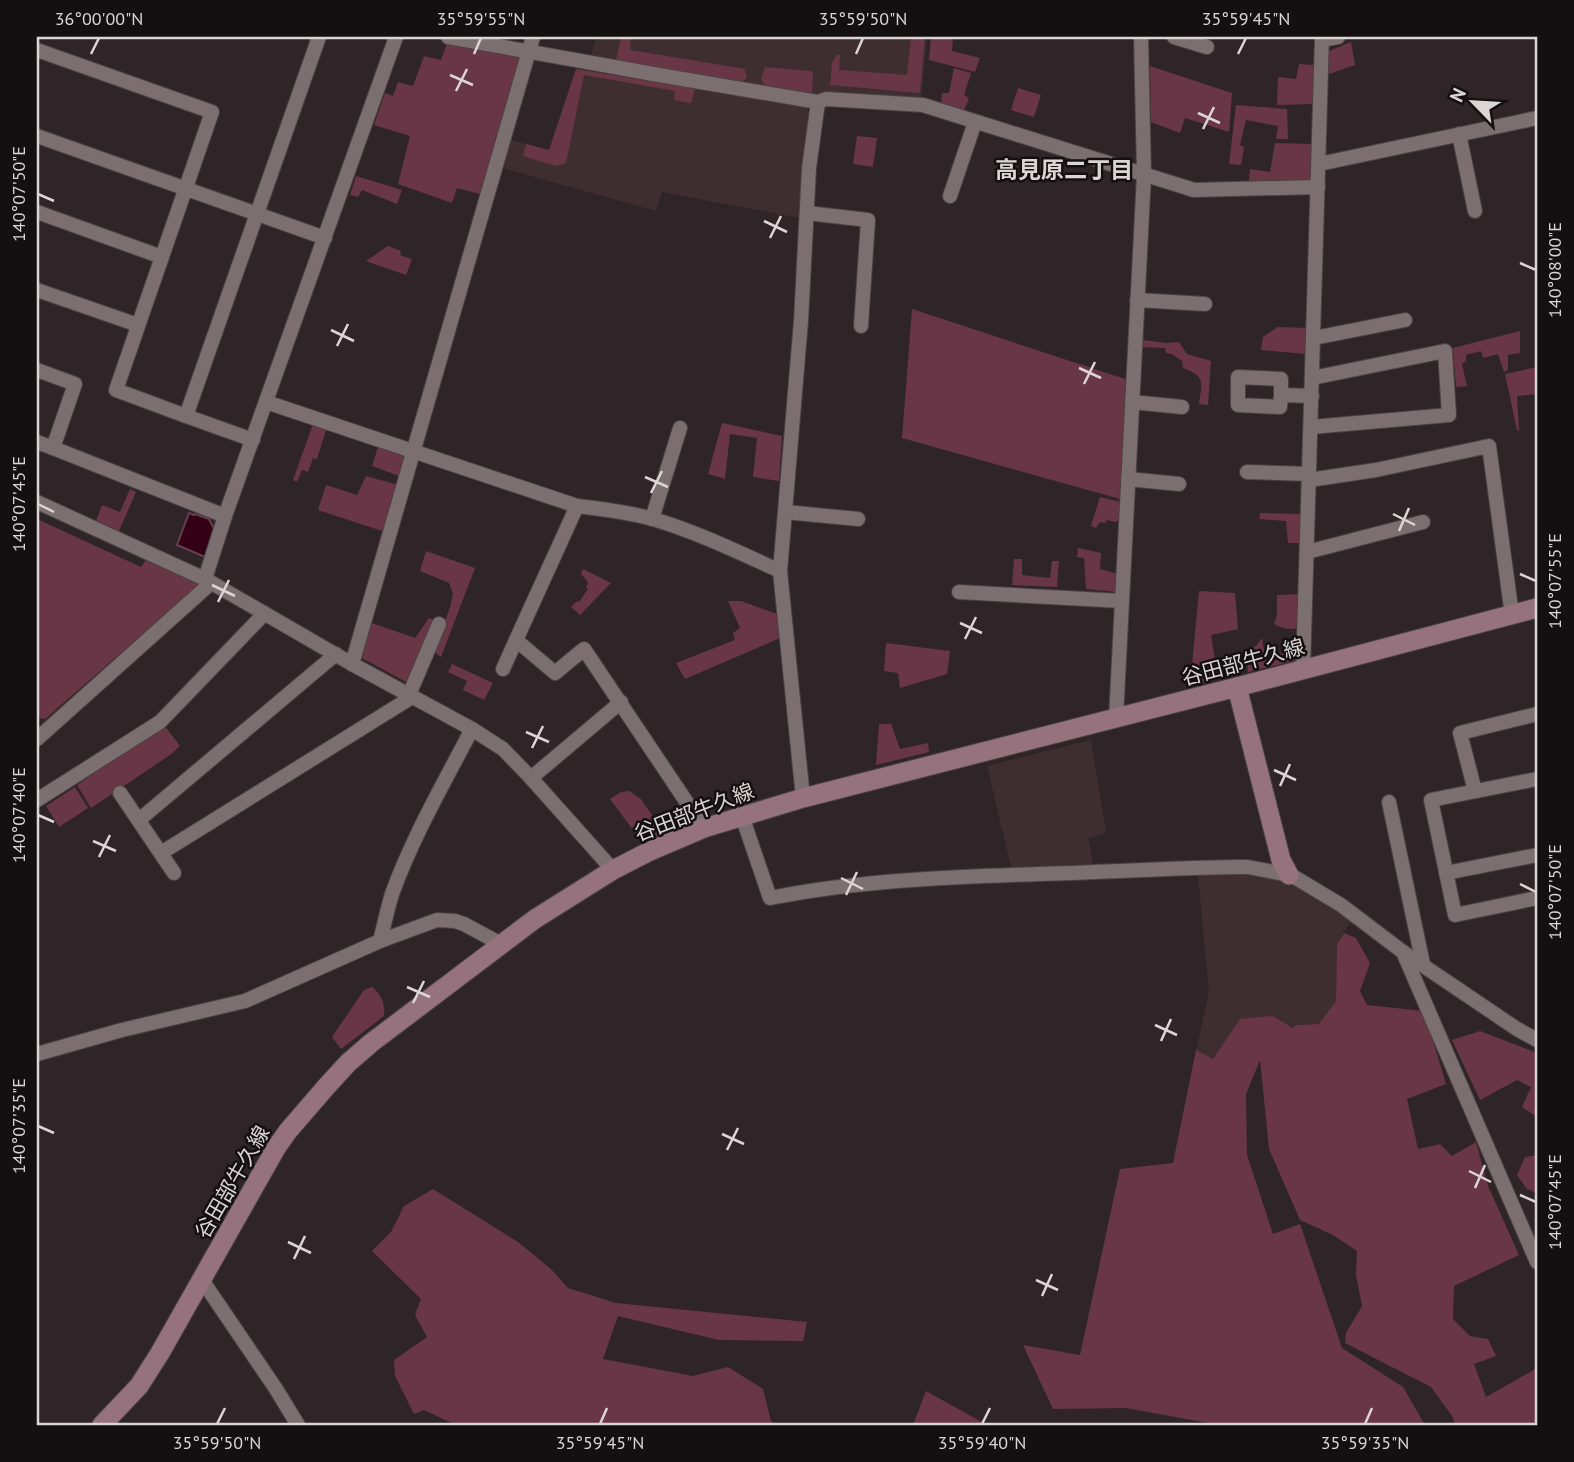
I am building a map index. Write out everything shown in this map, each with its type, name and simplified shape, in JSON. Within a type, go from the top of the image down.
[{"type":"main road","name":"谷田部牛久線","points":[[102,1425],[139,1386],[288,1131],[348,1063],[501,944],[566,898],[613,870],[704,828],[803,798],[1537,608]]},
{"type":"main road","points":[[1237,687],[1280,860],[1289,875]]},
{"type":"street","points":[[186,416],[319,37]]},
{"type":"street","points":[[37,739],[208,581],[225,516],[396,37]]},
{"type":"street","points":[[456,37],[531,44],[659,75],[818,102],[826,99],[923,105],[1194,190],[1318,187]]},
{"type":"street","points":[[1116,718],[1144,175],[1141,37]]},
{"type":"street","points":[[1174,37],[1207,47]]},
{"type":"street","points":[[1303,670],[1322,38],[1338,37]]},
{"type":"street","points":[[352,664],[531,44]]},
{"type":"street","points":[[37,50],[212,112],[116,390],[253,440]]},
{"type":"street","points":[[803,798],[780,571],[801,321],[809,168],[818,102]]},
{"type":"street","points":[[1319,164],[1459,134],[1537,121]]},
{"type":"street","points":[[950,196],[975,122]]},
{"type":"street","points":[[1459,134],[1475,211]]},
{"type":"street","points":[[37,136],[325,237]]},
{"type":"street","points":[[37,212],[162,257]]},
{"type":"street","points":[[807,213],[868,220],[861,326]]},
{"type":"street","points":[[37,289],[138,326]]},
{"type":"street","points":[[1137,300],[1205,304]]},
{"type":"street","points":[[1314,338],[1405,320]]},
{"type":"street","points":[[1311,427],[1449,415],[1445,351],[1312,378]]},
{"type":"street","points":[[37,370],[75,384],[52,448]]},
{"type":"street","points":[[1281,395],[1312,396]]},
{"type":"street","points":[[266,402],[577,506],[652,519],[708,539],[780,571]]},
{"type":"street","points":[[1132,402],[1182,407]]},
{"type":"street","points":[[652,519],[680,428]]},
{"type":"street","points":[[37,442],[225,516]]},
{"type":"street","points":[[1247,472],[1309,477],[1376,470],[1489,446],[1512,615]]},
{"type":"street","points":[[1128,480],[1179,484]]},
{"type":"street","points":[[37,502],[208,581],[472,729],[503,749],[613,870]]},
{"type":"street","points":[[503,669],[577,506]]},
{"type":"street","points":[[785,512],[858,519]]},
{"type":"street","points":[[1307,552],[1423,523]]},
{"type":"street","points":[[959,592],[1122,601]]},
{"type":"street","points":[[37,800],[160,722],[264,614]]},
{"type":"street","points":[[161,853],[411,696],[439,624]]},
{"type":"street","points":[[516,640],[555,673],[584,649],[704,828]]},
{"type":"street","points":[[139,820],[336,654]]},
{"type":"street","points":[[531,778],[621,702]]},
{"type":"street","points":[[1475,791],[1460,733],[1537,714]]},
{"type":"street","points":[[380,941],[392,897],[420,828],[472,729]]},
{"type":"street","points":[[1537,779],[1431,800],[1455,915],[1537,898]]},
{"type":"street","points":[[120,793],[174,873]]},
{"type":"street","points":[[1389,802],[1423,964]]},
{"type":"street","points":[[742,816],[770,898],[854,884],[1008,875],[1237,867],[1289,875],[1340,905],[1404,952],[1537,1040]]},
{"type":"street","points":[[1446,873],[1537,855]]},
{"type":"street","points":[[37,1054],[122,1030],[244,1001],[380,941],[437,920],[464,924],[501,944]]},
{"type":"street","points":[[1404,952],[1537,1262]]},
{"type":"street","points":[[202,1280],[298,1425]]},
{"type":"shaded area","points":[[596,37],[927,37],[921,100],[804,93],[591,56]]},
{"type":"shaded area","points":[[621,37],[631,37],[630,50],[745,69],[747,78],[741,82],[616,61]]},
{"type":"shaded area","points":[[911,37],[925,37],[920,93],[830,85],[832,63],[837,55],[840,55],[839,70],[907,75]]},
{"type":"shaded area","points":[[931,37],[953,37],[952,51],[980,58],[975,72],[929,60]]},
{"type":"shaded area","points":[[1351,42],[1355,65],[1329,74],[1329,51]]},
{"type":"shaded area","points":[[447,43],[523,57],[480,194],[457,188],[452,203],[398,184],[410,136],[374,125],[385,93],[393,96],[398,82],[413,86],[424,56],[441,60]]},
{"type":"shaded area","points":[[1299,64],[1314,65],[1314,104],[1277,105],[1278,77],[1296,79]]},
{"type":"shaded area","points":[[1150,66],[1232,93],[1229,132],[1185,118],[1180,133],[1151,122]]},
{"type":"shaded area","points":[[765,67],[810,71],[813,73],[812,94],[765,86],[761,79]]},
{"type":"shaded area","points":[[954,68],[971,73],[964,95],[969,98],[963,113],[941,104],[942,93],[949,93]]},
{"type":"shaded area","points":[[576,69],[805,107],[809,113],[802,164],[800,218],[662,192],[656,211],[503,168],[511,140],[549,150]]},
{"type":"shaded area","points":[[576,69],[695,88],[691,103],[674,100],[675,91],[584,75],[566,163],[556,166],[523,156],[526,144],[549,150]]},
{"type":"shaded area","points":[[1018,88],[1041,95],[1034,117],[1011,110]]},
{"type":"shaded area","points":[[1236,105],[1287,109],[1288,139],[1276,139],[1278,126],[1246,120],[1240,145],[1244,147],[1241,165],[1229,164]]},
{"type":"shaded area","points":[[857,136],[877,138],[873,167],[853,164]]},
{"type":"shaded area","points":[[1275,143],[1313,144],[1311,180],[1249,181],[1250,169],[1270,172]]},
{"type":"shaded area","points":[[356,176],[402,190],[397,204],[362,190],[358,197],[350,195]]},
{"type":"shaded area","points":[[388,246],[401,251],[400,255],[412,259],[406,275],[366,261]]},
{"type":"shaded area","points":[[912,309],[1128,380],[1120,499],[902,438]]},
{"type":"shaded area","points":[[1278,327],[1307,328],[1305,354],[1261,350],[1263,337]]},
{"type":"shaded area","points":[[1520,331],[1520,353],[1508,355],[1508,370],[1504,372],[1498,354],[1483,358],[1481,351],[1466,355],[1466,361],[1462,364],[1467,386],[1456,387],[1453,348]]},
{"type":"shaded area","points":[[1142,340],[1179,342],[1187,354],[1211,361],[1208,405],[1199,404],[1201,381],[1196,374],[1183,368],[1182,361],[1166,353],[1165,348],[1142,347]]},
{"type":"shaded area","points":[[1537,367],[1537,394],[1517,396],[1519,431],[1505,374]]},
{"type":"shaded area","points":[[722,423],[782,436],[779,481],[753,477],[757,438],[730,434],[725,479],[708,474]]},
{"type":"shaded area","points":[[313,424],[326,430],[317,459],[313,458],[308,472],[302,470],[297,482],[293,480]]},
{"type":"shaded area","points":[[378,447],[403,456],[399,476],[372,466]]},
{"type":"shaded area","points":[[366,476],[398,485],[382,531],[318,510],[326,485],[357,495]]},
{"type":"shaded area","points":[[130,489],[136,492],[119,531],[96,521],[102,505],[120,512]]},
{"type":"shaded area","points":[[1100,497],[1121,502],[1120,520],[1100,522],[1096,528],[1091,526]]},
{"type":"shaded area","points":[[189,513],[209,519],[214,529],[205,557],[177,545]]},
{"type":"shaded area","points":[[1260,513],[1300,514],[1301,543],[1288,543],[1286,521],[1259,519]]},
{"type":"shaded area","points":[[37,519],[141,567],[146,560],[200,584],[45,719],[37,718]]},
{"type":"shaded area","points":[[1078,548],[1101,553],[1100,569],[1118,574],[1117,592],[1086,589],[1084,558],[1077,557]]},
{"type":"shaded area","points":[[426,551],[475,568],[441,657],[434,652],[453,594],[449,583],[420,571]]},
{"type":"shaded area","points":[[1014,559],[1022,559],[1022,575],[1050,578],[1052,561],[1059,561],[1057,587],[1012,585]]},
{"type":"shaded area","points":[[583,569],[611,583],[580,615],[571,607],[579,602],[588,589],[588,582],[581,574]]},
{"type":"shaded area","points":[[1199,591],[1235,593],[1238,629],[1211,635],[1218,679],[1190,686]]},
{"type":"shaded area","points":[[1299,594],[1300,626],[1290,629],[1274,624],[1277,595]]},
{"type":"shaded area","points":[[728,601],[741,601],[777,614],[780,638],[685,679],[676,663],[735,640],[733,633],[740,628]]},
{"type":"shaded area","points":[[429,618],[437,621],[408,683],[362,658],[372,623],[415,638]]},
{"type":"shaded area","points":[[1262,638],[1265,656],[1291,652],[1299,641],[1298,660],[1248,672],[1246,650],[1256,646]]},
{"type":"shaded area","points":[[886,643],[950,651],[947,674],[900,688],[898,673],[884,671]]},
{"type":"shaded area","points":[[452,664],[493,683],[484,700],[463,690],[467,681],[448,672]]},
{"type":"shaded area","points":[[879,724],[891,724],[900,749],[928,743],[929,752],[876,765]]},
{"type":"shaded area","points":[[164,725],[180,746],[91,808],[77,785]]},
{"type":"shaded area","points":[[1091,740],[1106,833],[1088,838],[1094,868],[1012,871],[987,766]]},
{"type":"shaded area","points":[[75,787],[88,808],[59,827],[46,806]]},
{"type":"shaded area","points":[[629,791],[641,799],[664,833],[642,842],[610,799],[621,792]]},
{"type":"shaded area","points":[[1245,872],[1295,884],[1351,920],[1337,944],[1336,1002],[1319,1024],[1297,1025],[1294,1028],[1273,1016],[1213,1059],[1196,1050],[1209,992],[1198,875]]},
{"type":"shaded area","points":[[1344,933],[1356,938],[1370,963],[1360,991],[1367,1005],[1424,1011],[1446,1084],[1407,1099],[1418,1149],[1440,1144],[1452,1156],[1476,1142],[1488,1186],[1519,1255],[1454,1286],[1453,1319],[1470,1336],[1488,1339],[1496,1356],[1474,1364],[1486,1397],[1537,1368],[1537,1425],[1455,1425],[1452,1416],[1431,1387],[1345,1343],[1346,1333],[1362,1306],[1356,1275],[1357,1251],[1333,1235],[1300,1220],[1269,1149],[1260,1060],[1246,1094],[1247,1155],[1273,1234],[1300,1224],[1342,1348],[1403,1387],[1425,1425],[1219,1425],[1126,1408],[1053,1409],[1023,1345],[1080,1355],[1120,1169],[1173,1163],[1196,1050],[1213,1059],[1240,1019],[1273,1016],[1293,1028],[1297,1025],[1319,1024],[1336,1001],[1337,944]]},
{"type":"shaded area","points":[[372,987],[382,1000],[384,1016],[341,1049],[332,1037],[364,990]]},
{"type":"shaded area","points":[[1480,1031],[1537,1053],[1537,1117],[1522,1107],[1531,1087],[1517,1080],[1480,1100],[1452,1040]]},
{"type":"shaded area","points":[[1537,1155],[1537,1193],[1527,1189],[1517,1175],[1525,1157]]},
{"type":"shaded area","points":[[433,1189],[518,1242],[551,1269],[568,1288],[616,1303],[807,1322],[803,1341],[719,1340],[618,1316],[603,1359],[693,1376],[728,1367],[763,1389],[771,1421],[776,1425],[456,1425],[424,1410],[414,1414],[395,1376],[394,1360],[427,1337],[415,1315],[421,1299],[372,1251],[391,1232],[404,1206]]},
{"type":"shaded area","points":[[926,1391],[987,1425],[913,1425]]},
{"type":"district","name":"高見原二丁目","points":[[1064,169]]}]
